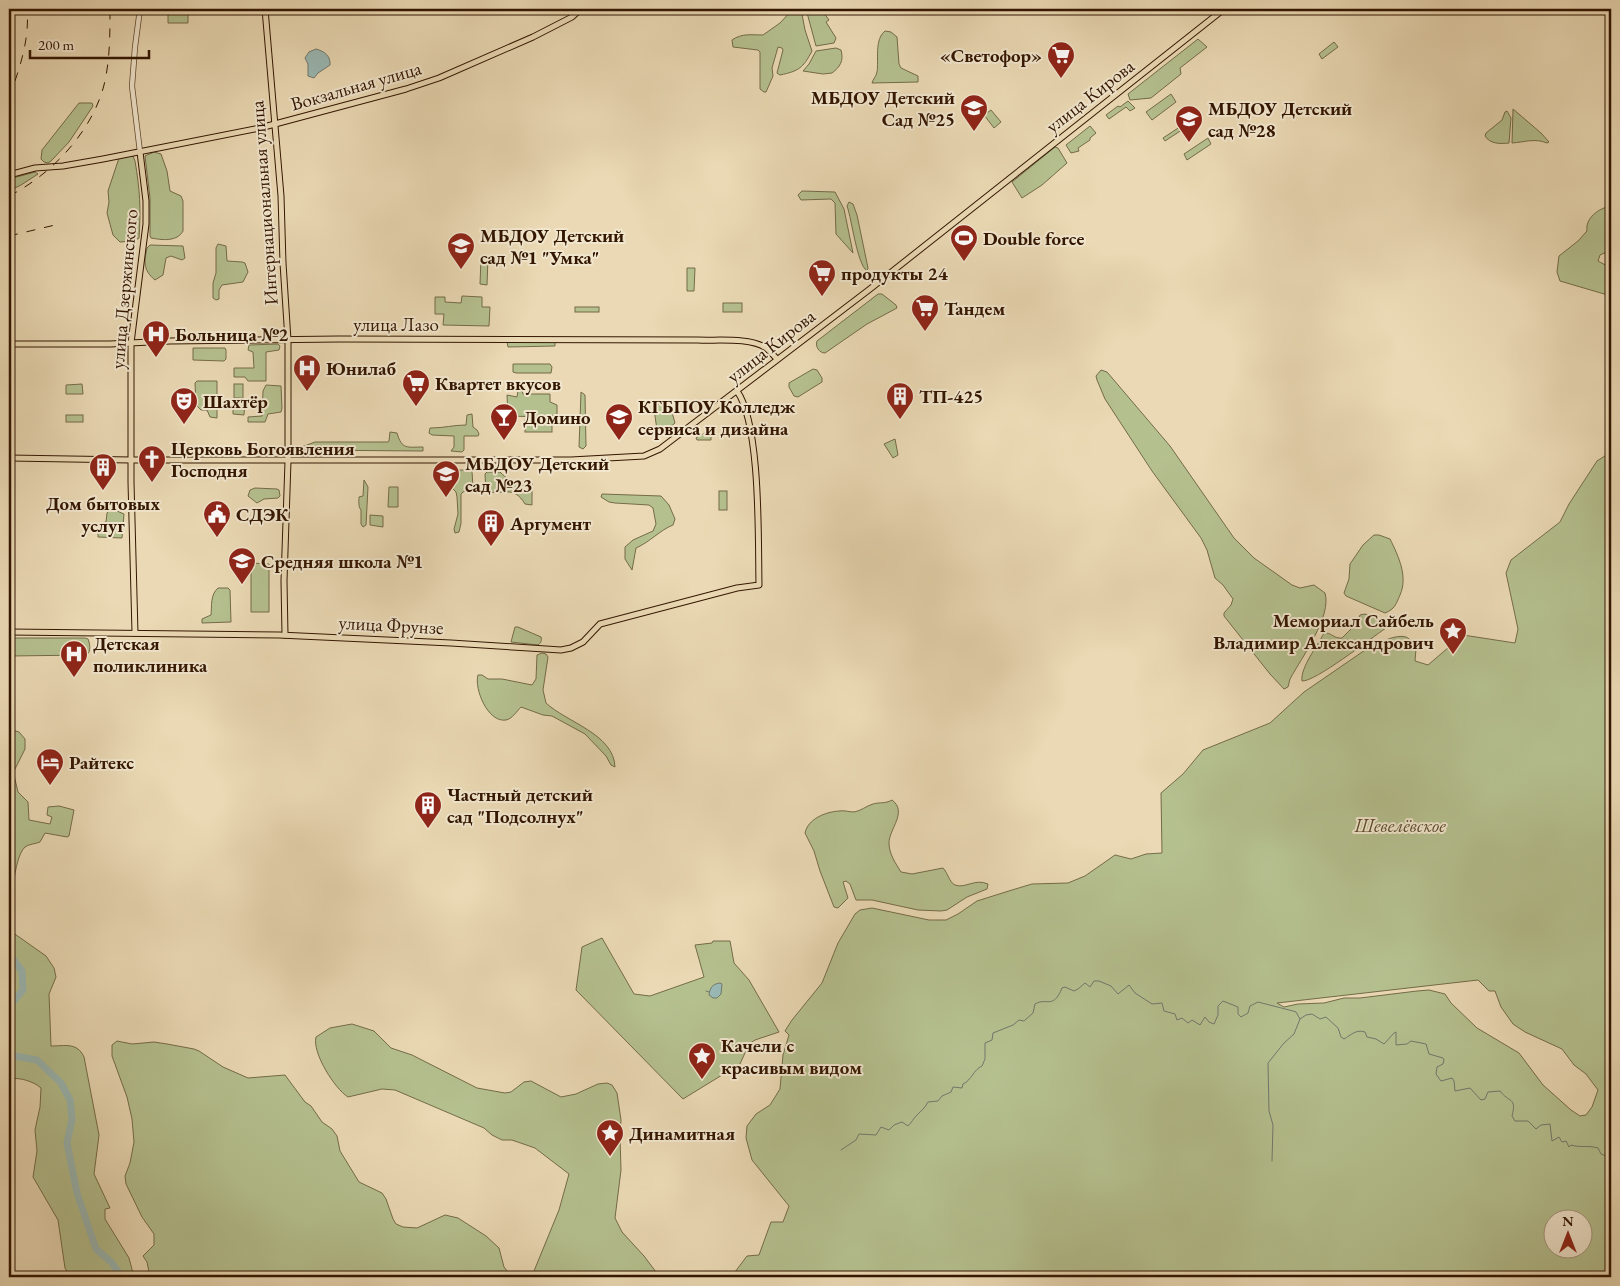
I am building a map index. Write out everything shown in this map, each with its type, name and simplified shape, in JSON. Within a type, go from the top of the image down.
[{"type":"main road","name":"Интернациональная улица","points":[[265,9],[276,124],[288,340],[288,460],[284,582],[285,635]]},
{"type":"main road","name":"Вокзальная улица","points":[[9,174],[35,168],[63,166],[140,152],[276,124],[397,91],[439,78],[533,37],[572,17],[580,9]]},
{"type":"main road","name":"улица Кирова","points":[[9,458],[131,460],[571,460],[644,456],[660,449],[870,289],[1224,9]]},
{"type":"main road","name":"улица Дзержинского","points":[[135,633],[131,460],[131,343],[146,224],[146,200],[140,152]]},
{"type":"main road","name":"улица Лазо","points":[[9,344],[496,338],[741,341],[764,346],[777,359]]},
{"type":"main road","name":"улица Фрунзе","points":[[9,632],[285,635],[561,650],[577,645],[600,624],[737,588],[759,585],[754,453],[748,420],[741,397],[737,391]]},
{"type":"street","name":"улица Дзержинского","points":[[140,9],[132,86],[140,152]]},
{"type":"green space","points":[[793,9],[801,9],[812,51],[800,68],[780,75],[777,73],[783,50],[778,47],[772,68],[773,76],[766,92],[764,92],[760,89],[760,52],[758,50],[733,47],[732,40],[743,35],[763,35],[780,23]]},
{"type":"green space","points":[[806,9],[821,9],[829,20],[826,22],[836,38],[834,43],[816,46]]},
{"type":"green space","points":[[186,11],[188,13],[188,23],[168,23],[168,12]]},
{"type":"green space","points":[[885,31],[891,32],[897,37],[899,64],[901,68],[918,76],[918,82],[872,83],[877,72],[879,40]]},
{"type":"green space","points":[[1198,39],[1207,47],[1180,68],[1181,74],[1151,98],[1130,100],[1128,94]]},
{"type":"green space","points":[[1334,42],[1338,47],[1322,59],[1319,54]]},
{"type":"green space","points":[[836,48],[841,50],[842,61],[832,73],[823,74],[803,71],[816,51]]},
{"type":"green space","points":[[1171,94],[1176,102],[1152,120],[1146,112]]},
{"type":"green space","points":[[1128,101],[1135,108],[1130,111],[1126,107],[1109,119],[1106,115]]},
{"type":"green space","points":[[79,103],[92,103],[93,106],[69,142],[51,161],[48,163],[44,162],[41,159],[42,150]]},
{"type":"green space","points":[[1513,109],[1541,133],[1549,142],[1512,143]]},
{"type":"green space","points":[[991,110],[1001,122],[994,128],[984,115]]},
{"type":"green space","points":[[1507,111],[1511,118],[1509,143],[1490,141],[1485,136],[1486,133],[1502,120]]},
{"type":"green space","points":[[1195,117],[1197,120],[1165,141],[1163,138]]},
{"type":"green space","points":[[1090,126],[1096,133],[1090,140],[1078,148],[1079,151],[1071,153],[1066,145]]},
{"type":"green space","points":[[1208,138],[1211,144],[1187,160],[1184,154]]},
{"type":"green space","points":[[1055,147],[1058,148],[1067,163],[1042,185],[1022,198],[1012,182]]},
{"type":"green space","points":[[154,152],[161,154],[167,171],[170,191],[181,196],[183,201],[183,231],[173,239],[151,238],[150,236],[150,198],[145,156]]},
{"type":"green space","points":[[133,156],[135,161],[138,181],[140,209],[139,238],[134,241],[120,242],[113,235],[107,213],[108,191],[119,158]]},
{"type":"green space","points":[[35,172],[38,174],[9,191],[9,179]]},
{"type":"green space","points":[[802,191],[835,192],[844,209],[853,253],[836,234],[835,203],[831,199],[801,200],[798,195]]},
{"type":"green space","points":[[849,202],[853,204],[857,215],[868,268],[867,271],[860,260],[847,206]]},
{"type":"green space","points":[[1611,206],[1611,250],[1600,255],[1598,261],[1611,268],[1611,296],[1560,281],[1557,272],[1559,256],[1587,231],[1588,222],[1594,214]]},
{"type":"green space","points":[[218,244],[226,246],[227,261],[245,263],[248,272],[243,282],[222,285],[219,290],[219,299],[216,300],[213,298],[213,283],[216,273],[216,248]]},
{"type":"green space","points":[[150,245],[183,246],[185,258],[182,260],[171,256],[166,258],[163,275],[155,280],[148,273],[145,266],[147,248]]},
{"type":"green space","points":[[488,258],[487,285],[480,284],[481,259]]},
{"type":"green space","points":[[687,268],[695,268],[694,291],[687,291]]},
{"type":"green space","points":[[878,294],[882,294],[896,305],[897,308],[867,324],[825,353],[819,351],[817,341]]},
{"type":"green space","points":[[462,296],[482,297],[482,307],[490,307],[489,326],[443,325],[444,314],[435,314],[435,297],[445,297],[445,302],[461,303]]},
{"type":"green space","points":[[723,303],[742,303],[742,312],[723,312]]},
{"type":"green space","points":[[575,307],[599,307],[599,312],[575,312]]},
{"type":"green space","points":[[507,342],[555,342],[555,346],[508,347]]},
{"type":"green space","points":[[278,344],[280,346],[279,350],[266,352],[266,381],[248,381],[245,377],[234,377],[234,368],[254,368],[253,352],[248,350],[249,345]]},
{"type":"green space","points":[[193,348],[225,348],[226,359],[224,361],[193,360]]},
{"type":"green space","points":[[513,364],[550,364],[552,367],[551,373],[516,373],[513,372]]},
{"type":"green space","points":[[813,369],[817,370],[822,378],[822,382],[798,397],[794,396],[789,383]]},
{"type":"green space","points":[[1101,370],[1107,372],[1170,446],[1234,538],[1254,558],[1292,585],[1300,588],[1314,585],[1325,593],[1326,602],[1320,625],[1290,679],[1288,687],[1284,689],[1270,674],[1224,616],[1233,599],[1223,585],[1215,578],[1207,550],[1201,538],[1152,471],[1105,399],[1096,376]]},
{"type":"green space","points":[[197,381],[217,381],[217,418],[210,417],[207,410],[201,410],[196,405],[195,383]]},
{"type":"green space","points":[[82,384],[83,394],[66,394],[66,385]]},
{"type":"green space","points":[[234,384],[243,384],[243,398],[234,398]]},
{"type":"green space","points":[[266,385],[281,386],[281,412],[268,414],[265,422],[248,422],[248,417],[262,416],[263,391]]},
{"type":"green space","points":[[518,391],[522,391],[523,394],[550,394],[550,402],[557,405],[557,415],[545,417],[508,416],[507,395],[517,397]]},
{"type":"green space","points":[[581,392],[585,395],[586,446],[583,449],[579,447]]},
{"type":"green space","points":[[233,399],[245,400],[244,415],[233,414]]},
{"type":"green space","points":[[656,404],[670,405],[675,423],[658,437],[654,409]]},
{"type":"green space","points":[[472,414],[473,427],[479,434],[478,436],[464,436],[464,450],[462,452],[451,451],[454,447],[454,436],[432,435],[429,433],[430,428],[466,425],[467,415]]},
{"type":"green space","points":[[66,415],[83,415],[83,422],[66,422]]},
{"type":"green space","points":[[525,420],[552,420],[552,432],[525,432]]},
{"type":"green space","points":[[711,429],[711,440],[697,440],[696,438]]},
{"type":"green space","points":[[390,432],[397,433],[403,445],[423,447],[423,451],[299,450],[299,448],[315,442],[388,442]]},
{"type":"green space","points":[[895,439],[898,455],[893,458],[884,444]]},
{"type":"green space","name":"Шевелёвское","points":[[1611,452],[1611,1277],[690,1277],[705,1272],[735,1272],[747,1256],[759,1255],[771,1222],[783,1222],[789,1206],[752,1160],[746,1138],[747,1126],[756,1114],[770,1105],[780,1089],[783,1055],[789,1035],[785,1031],[822,983],[838,943],[855,914],[860,910],[872,908],[929,920],[946,920],[977,901],[1012,890],[1032,884],[1068,883],[1085,876],[1115,855],[1131,859],[1146,854],[1162,853],[1161,793],[1183,774],[1203,750],[1270,723],[1304,692],[1368,648],[1373,649],[1383,641],[1393,638],[1406,637],[1416,649],[1415,661],[1428,665],[1463,635],[1515,643],[1518,629],[1506,573],[1511,560],[1560,522],[1569,504],[1597,461]],"holes":[[[1478,980],[1489,991],[1495,991],[1501,1007],[1513,1024],[1525,1032],[1562,1049],[1574,1065],[1586,1074],[1598,1090],[1592,1107],[1586,1115],[1580,1116],[1571,1110],[1543,1085],[1519,1053],[1477,1028],[1451,1003],[1445,994],[1429,990],[1344,998],[1324,1003],[1298,1004],[1284,1007],[1277,1003]]]},
{"type":"green space","points":[[455,470],[472,471],[473,488],[461,494],[461,523],[459,532],[455,533],[454,529],[458,514],[457,497],[456,492],[449,485],[451,472]]},
{"type":"green space","points":[[487,472],[500,472],[512,481],[532,483],[532,505],[525,504],[521,498],[512,492],[486,491],[485,474]]},
{"type":"green space","points":[[439,475],[448,475],[448,485],[439,485]]},
{"type":"green space","points":[[364,480],[368,487],[366,525],[363,527],[361,524],[359,497],[363,496]]},
{"type":"green space","points":[[389,487],[398,487],[398,507],[388,507]]},
{"type":"green space","points":[[255,488],[277,489],[280,496],[278,498],[264,499],[257,503],[248,496],[250,490]]},
{"type":"green space","points":[[719,491],[727,491],[727,510],[719,510]]},
{"type":"green space","points":[[602,494],[661,496],[669,505],[675,519],[673,525],[636,548],[632,570],[625,559],[625,547],[633,540],[653,531],[656,524],[653,508],[649,505],[609,502],[601,497]]},
{"type":"green space","points":[[109,511],[117,511],[124,514],[122,538],[98,537],[98,524],[106,522]]},
{"type":"green space","points":[[370,515],[383,516],[383,527],[370,525]]},
{"type":"green space","points":[[1374,535],[1390,539],[1403,574],[1402,588],[1397,601],[1393,608],[1385,613],[1346,596],[1344,593],[1349,579],[1350,564],[1363,545]]},
{"type":"green space","points":[[251,563],[269,564],[269,612],[251,612]]},
{"type":"green space","points":[[218,588],[228,588],[230,590],[231,622],[202,623],[202,619],[211,615],[213,597]]},
{"type":"green space","points":[[1365,614],[1378,619],[1386,625],[1386,628],[1318,675],[1302,681],[1306,663],[1324,633],[1342,638],[1356,624],[1360,615]]},
{"type":"green space","points":[[515,627],[541,637],[541,642],[538,645],[511,642]]},
{"type":"green space","points":[[9,638],[85,638],[88,639],[90,649],[87,655],[9,656]]},
{"type":"green space","points":[[542,653],[548,657],[543,690],[546,703],[598,737],[613,756],[615,767],[611,765],[606,756],[585,734],[552,716],[543,715],[521,707],[510,718],[499,720],[488,711],[480,696],[477,681],[478,675],[488,679],[502,679],[532,685],[536,679],[537,655]]},
{"type":"green space","points":[[9,729],[19,732],[25,739],[25,749],[14,771],[14,775],[18,792],[28,802],[29,820],[50,824],[52,817],[47,815],[48,807],[59,806],[74,810],[69,836],[45,833],[40,842],[25,847],[21,853],[13,884],[10,926],[12,932],[46,956],[54,968],[56,977],[49,994],[51,1046],[74,1047],[84,1057],[99,1135],[94,1174],[110,1208],[105,1209],[105,1219],[129,1258],[134,1277],[70,1277],[65,1268],[58,1220],[33,1177],[37,1151],[35,1130],[40,1107],[41,1088],[26,1080],[9,1079]]},
{"type":"green space","points":[[892,800],[898,810],[898,815],[889,847],[893,859],[901,872],[912,874],[943,868],[951,882],[955,885],[963,886],[983,882],[988,884],[987,889],[967,897],[947,910],[918,910],[872,900],[856,900],[850,884],[846,881],[843,882],[848,898],[838,908],[834,907],[814,851],[805,833],[807,828],[813,820],[828,813],[859,811],[873,804]]},
{"type":"green space","points":[[602,938],[634,994],[650,996],[704,977],[695,945],[712,943],[713,941],[730,941],[734,963],[749,980],[779,1032],[749,1044],[740,1064],[683,1099],[576,990],[582,947]]},
{"type":"green space","points":[[352,1024],[374,1031],[391,1048],[412,1055],[477,1088],[505,1093],[511,1092],[524,1082],[531,1081],[561,1097],[576,1094],[598,1084],[607,1083],[612,1085],[617,1093],[621,1120],[621,1170],[615,1218],[622,1232],[656,1272],[671,1277],[528,1277],[534,1271],[559,1210],[569,1174],[535,1148],[512,1140],[502,1140],[484,1128],[395,1090],[382,1089],[348,1097],[331,1079],[321,1061],[317,1052],[316,1037],[330,1028]]},
{"type":"green space","points":[[117,1041],[132,1044],[154,1042],[194,1049],[223,1067],[248,1078],[285,1075],[322,1122],[332,1129],[337,1136],[340,1151],[359,1182],[382,1193],[396,1224],[403,1227],[417,1228],[445,1215],[458,1218],[486,1236],[499,1248],[504,1267],[512,1277],[182,1277],[170,1273],[163,1277],[150,1277],[147,1262],[143,1256],[154,1245],[154,1234],[142,1217],[126,1184],[125,1176],[130,1163],[134,1142],[132,1119],[127,1097],[112,1056],[112,1045]]},
{"type":"water","points":[[316,49],[326,54],[330,65],[314,78],[308,76],[308,64],[305,58],[309,52]]},
{"type":"water","points":[[722,984],[721,994],[717,998],[713,998],[709,995],[710,990],[714,985]]},
{"type":"waterway","points":[[9,954],[22,971],[23,990],[9,1007]]},
{"type":"waterway","points":[[841,1150],[856,1140],[859,1134],[876,1135],[881,1127],[889,1130],[894,1125],[902,1122],[908,1126],[928,1102],[938,1101],[942,1096],[951,1092],[953,1087],[962,1088],[963,1084],[982,1066],[985,1059],[985,1043],[992,1040],[993,1033],[1013,1025],[1019,1020],[1024,1021],[1033,1013],[1035,1004],[1053,1001],[1059,995],[1062,988],[1065,987],[1074,991],[1085,983],[1090,987],[1094,981],[1099,981],[1111,986],[1118,994],[1129,985],[1135,993],[1152,1004],[1162,1003],[1164,1011],[1175,1014],[1177,1020],[1182,1018],[1188,1023],[1192,1020],[1200,1025],[1205,1017],[1214,1024],[1218,1015],[1218,1006],[1223,1001],[1238,1007],[1238,1014],[1241,1017],[1248,1013],[1250,1006],[1258,1002],[1296,1012],[1300,1019],[1312,1014],[1320,1019],[1326,1017],[1338,1028],[1341,1037],[1344,1039],[1362,1031],[1365,1032],[1367,1037],[1376,1039],[1384,1044],[1396,1032],[1396,1045],[1407,1044],[1411,1041],[1426,1044],[1429,1054],[1443,1058],[1443,1064],[1437,1067],[1436,1074],[1441,1081],[1452,1078],[1455,1091],[1470,1088],[1481,1100],[1485,1099],[1488,1092],[1500,1091],[1513,1103],[1512,1116],[1515,1121],[1528,1121],[1536,1129],[1541,1125],[1550,1124],[1552,1141],[1559,1137],[1562,1142],[1566,1141],[1569,1147],[1571,1145],[1598,1148],[1601,1154],[1611,1158]]},
{"type":"waterway","points":[[1272,1161],[1273,1125],[1269,1111],[1268,1063],[1294,1034],[1300,1019]]},
{"type":"waterway","points":[[9,1055],[37,1060],[61,1083],[70,1100],[72,1119],[67,1143],[77,1193],[96,1249],[111,1262],[122,1277]]},
{"type":"railway","points":[[9,98],[20,66],[25,43],[27,9]]},
{"type":"railway","points":[[9,196],[25,187],[54,164],[68,150],[90,119],[98,102],[106,76],[110,9]]},
{"type":"railway","points":[[9,236],[55,225]]},
{"type":"place","name":"«Светофор»","points":[[1061,79]]},
{"type":"place","name":"МБДОУ Детский Сад №25","points":[[974,132]]},
{"type":"place","name":"МБДОУ Детский сад №28","points":[[1189,143]]},
{"type":"place","name":"Double force","points":[[964,262]]},
{"type":"place","name":"МБДОУ Детский сад №1 \"Умка\"","points":[[461,270]]},
{"type":"place","name":"продукты 24","points":[[822,297]]},
{"type":"place","name":"Тандем","points":[[925,332]]},
{"type":"place","name":"Больница №2","points":[[156,358]]},
{"type":"place","name":"Юнилаб","points":[[307,392]]},
{"type":"place","name":"Квартет вкусов","points":[[416,407]]},
{"type":"place","name":"ТП-425","points":[[900,420]]},
{"type":"place","name":"Шахтёр","points":[[184,425]]},
{"type":"place","name":"Домино","points":[[504,441]]},
{"type":"place","name":"КГБПОУ Колледж сервиса и дизайна","points":[[619,441]]},
{"type":"place","name":"Церковь Богоявления Господня","points":[[152,483]]},
{"type":"place","name":"Дом бытовых услуг","points":[[103,491]]},
{"type":"place","name":"МБДОУ Детский сад №23","points":[[446,498]]},
{"type":"place","name":"СДЭК","points":[[217,538]]},
{"type":"place","name":"Аргумент","points":[[491,547]]},
{"type":"place","name":"Средняя школа №1","points":[[242,585]]},
{"type":"place","name":"Мемориал Сайбель Владимир Александрович","points":[[1453,655]]},
{"type":"place","name":"Детская поликлиника","points":[[74,678]]},
{"type":"place","name":"Райтекс","points":[[50,786]]},
{"type":"place","name":"Частный детский сад \"Подсолнух\"","points":[[428,829]]},
{"type":"place","name":"Качели с красивым видом","points":[[702,1080]]},
{"type":"place","name":"Динамитная","points":[[610,1157]]}]
